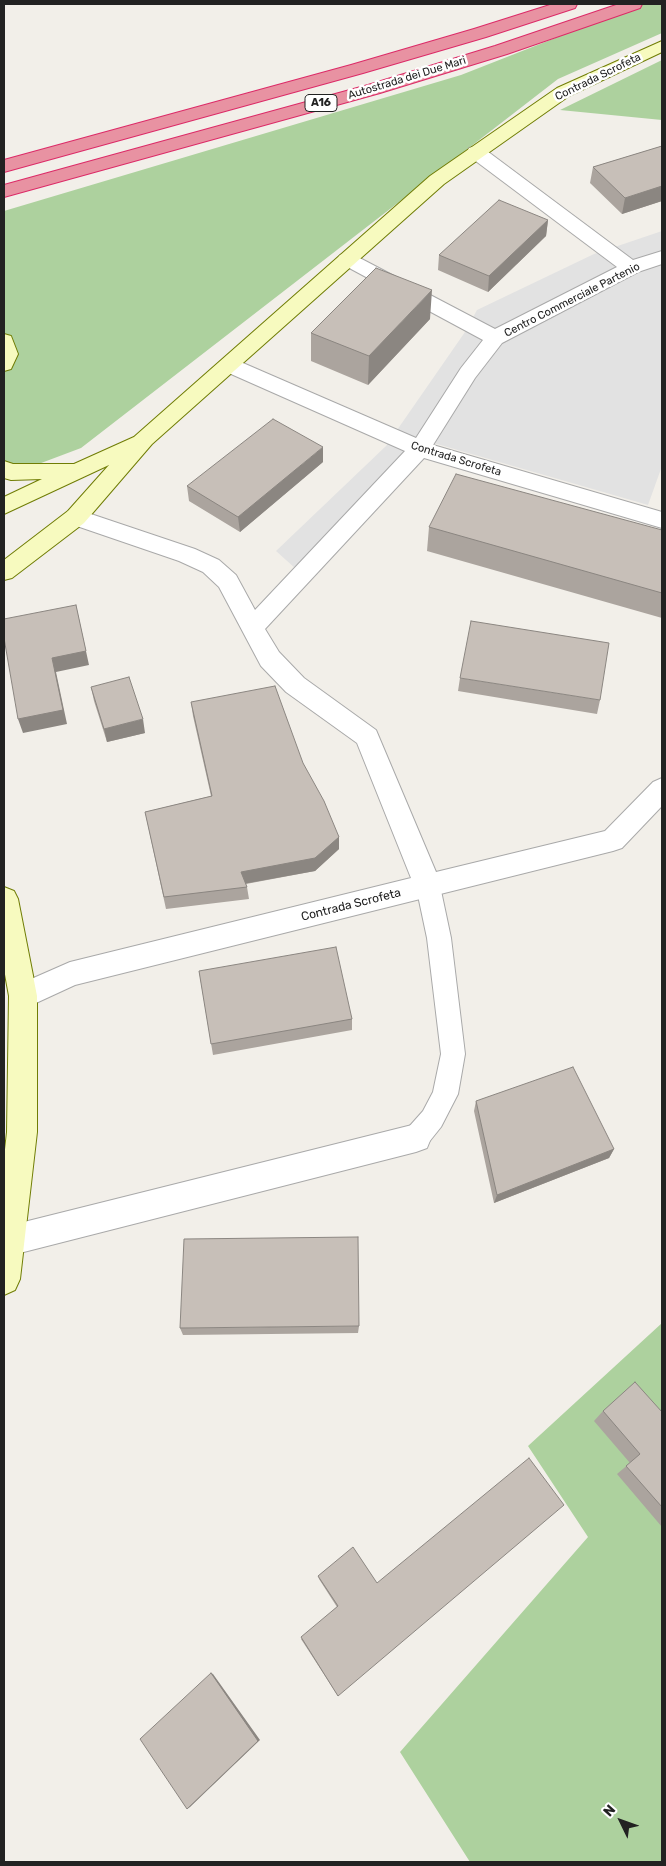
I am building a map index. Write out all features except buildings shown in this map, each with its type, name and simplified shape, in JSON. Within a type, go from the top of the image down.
[{"type":"highway","name":"Autostrada dei Due Mari","points":[[4,166],[357,69],[480,33],[568,4]]},
{"type":"highway","name":"Autostrada dei Due Mari","points":[[4,191],[374,89],[501,50],[634,4]]},
{"type":"street","name":"Contrada Scrofeta","points":[[144,439],[437,180],[563,92],[662,46]]},
{"type":"street","points":[[476,152],[631,268]]},
{"type":"street","name":"Centro Commerciale Partenio","points":[[252,628],[420,449],[468,373],[495,338],[631,268],[662,257]]},
{"type":"street","points":[[347,259],[495,338]]},
{"type":"street","points":[[4,341],[8,354],[4,364]]},
{"type":"street","name":"Contrada Scrofeta","points":[[229,365],[420,449],[662,520]]},
{"type":"street","points":[[4,506],[144,439]]},
{"type":"street","points":[[4,572],[76,517],[144,439]]},
{"type":"street","points":[[4,468],[11,472],[80,469]]},
{"type":"street","points":[[76,517],[188,556],[211,566],[228,581],[270,659],[295,685],[368,737],[428,886]]},
{"type":"street","name":"Contrada Scrofeta","points":[[23,996],[70,974],[613,840],[662,789]]},
{"type":"street","points":[[4,899],[23,996],[22,1132],[4,1279]]},
{"type":"street","points":[[8,1241],[416,1138]]},
{"type":"lane","points":[[416,1138],[432,1119],[445,1094],[454,1054],[439,938],[428,886]]},
{"type":"green space","points":[[642,4],[662,4],[662,33],[558,79],[81,448],[4,477],[4,211],[461,75]]},
{"type":"green space","points":[[662,60],[662,120],[560,110]]},
{"type":"green space","points":[[662,1323],[662,1862],[470,1862],[400,1752],[588,1537],[528,1446]]},
{"type":"shaded area","points":[[662,231],[662,466],[648,505],[430,442],[296,569],[276,551],[386,446],[465,332],[477,310],[594,254]]}]
